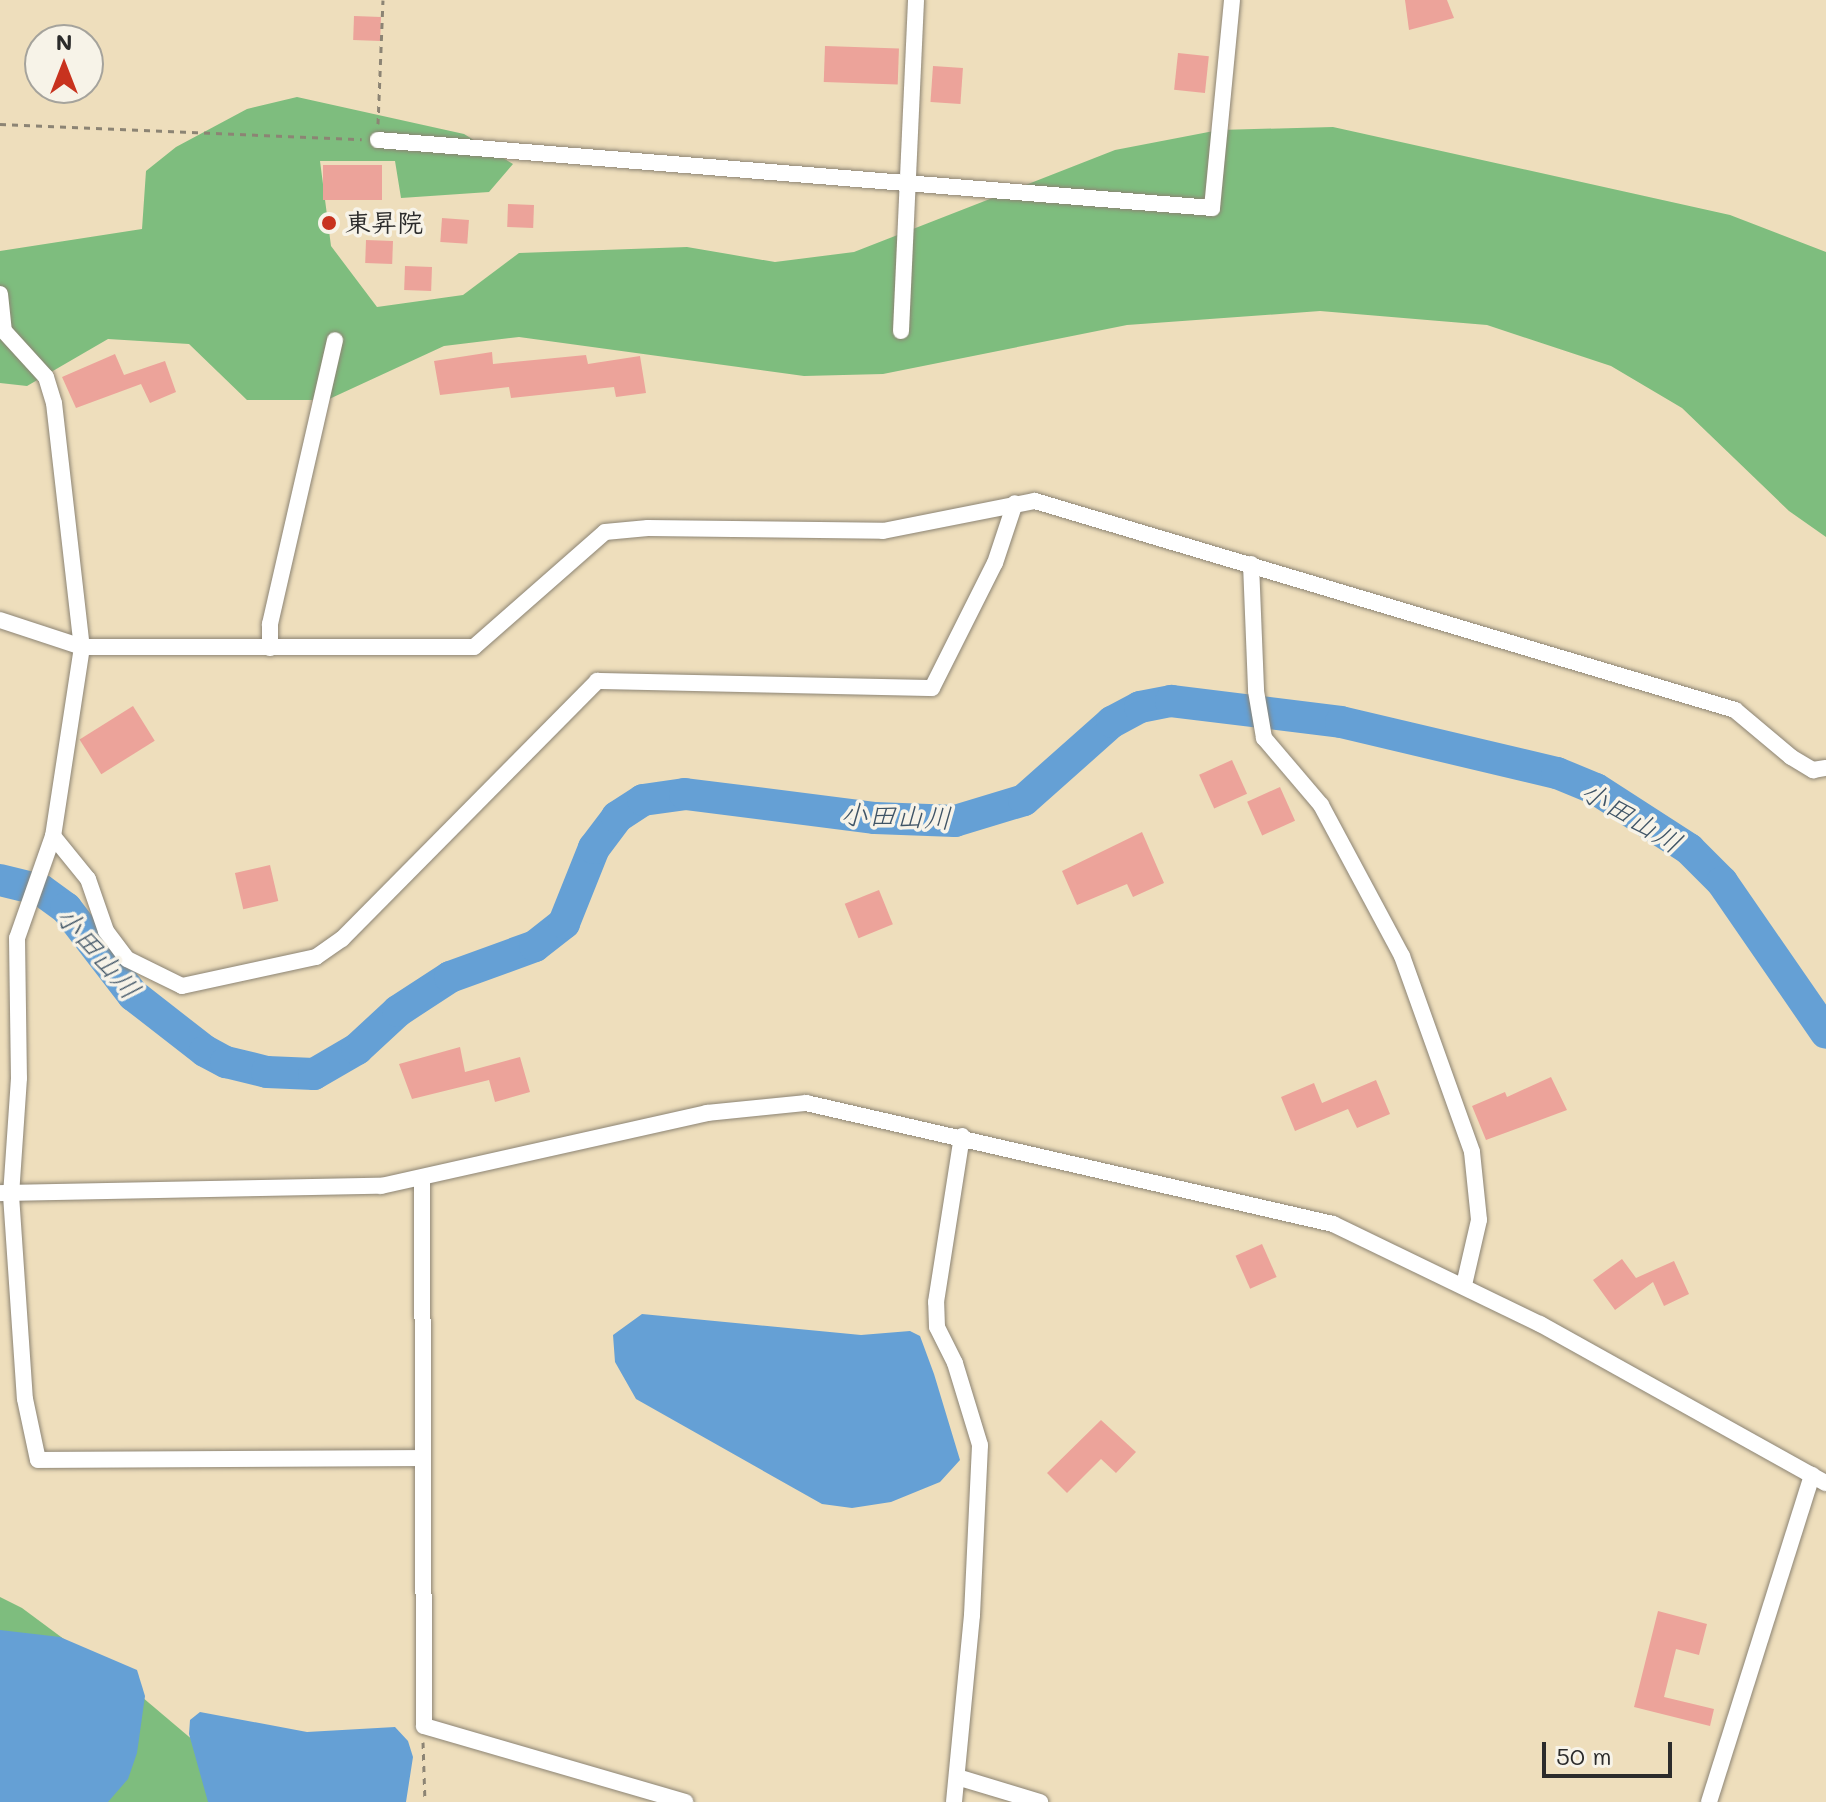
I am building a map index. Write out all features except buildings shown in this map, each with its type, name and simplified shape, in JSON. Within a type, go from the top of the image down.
[{"type":"street","points":[[901,331],[916,0]]},
{"type":"street","points":[[378,140],[1212,208],[1232,0]]},
{"type":"street","points":[[0,294],[4,331],[46,377],[54,403],[82,647],[53,836],[17,938],[19,1078],[6,1194],[25,1399],[38,1460],[422,1458]]},
{"type":"street","points":[[270,648],[270,624],[335,340]]},
{"type":"street","points":[[0,620],[82,647],[474,647],[605,532],[648,528],[883,531],[1035,501],[1735,710],[1791,757],[1813,770],[1826,768]]},
{"type":"street","points":[[53,836],[88,879],[106,931],[127,959],[182,986],[316,957],[342,939],[597,681],[932,688],[995,563],[1015,503]]},
{"type":"street","points":[[1251,564],[1256,691],[1264,738],[1321,805],[1402,956],[1472,1152],[1479,1220],[1464,1285]]},
{"type":"street","points":[[6,1194],[381,1186],[422,1180],[707,1113],[785,1101],[962,1136],[1333,1224],[1464,1285],[1819,1479],[1709,1802]]},
{"type":"street","points":[[954,1802],[980,1445],[955,1363],[937,1327],[936,1302],[962,1136]]},
{"type":"street","points":[[422,1180],[424,1726],[685,1802]]},
{"type":"street","points":[[957,1777],[1040,1802]]},
{"type":"path","points":[[0,124],[378,140],[383,0]]},
{"type":"path","points":[[424,1726],[425,1802]]},
{"type":"green space","points":[[297,97],[464,134],[513,164],[489,192],[401,198],[395,161],[320,161],[331,246],[377,307],[463,295],[519,253],[687,247],[775,262],[854,252],[1115,150],[1219,130],[1333,127],[1730,215],[1826,252],[1826,537],[1789,511],[1682,408],[1611,366],[1487,325],[1320,311],[1127,325],[883,374],[804,376],[519,337],[444,346],[327,400],[247,400],[189,344],[108,339],[27,386],[0,383],[0,251],[142,229],[146,171],[176,147],[247,109]]},
{"type":"green space","points":[[0,1597],[22,1608],[142,1697],[266,1802],[0,1802]]},
{"type":"water","points":[[642,1314],[861,1335],[910,1331],[920,1336],[960,1460],[940,1482],[891,1502],[852,1508],[822,1504],[636,1399],[615,1362],[613,1335]]},
{"type":"water","points":[[0,1630],[60,1637],[137,1670],[145,1696],[137,1753],[128,1779],[108,1802],[0,1802]]},
{"type":"water","points":[[200,1712],[307,1732],[395,1727],[408,1741],[413,1757],[406,1802],[208,1802],[189,1734],[190,1720]]},
{"type":"waterway","name":"小田山川","points":[[0,880],[41,890],[66,908],[133,995],[205,1051],[226,1062],[267,1072],[314,1074],[357,1049],[398,1011],[450,977],[535,946],[564,923],[594,848],[617,817],[643,800],[685,794],[875,818],[955,821],[1024,800],[1112,722],[1140,707],[1171,701],[1341,722],[1557,773],[1596,789],[1689,849],[1722,882],[1826,1033]]},
{"type":"place","name":"東昇院","points":[[329,223]]}]
